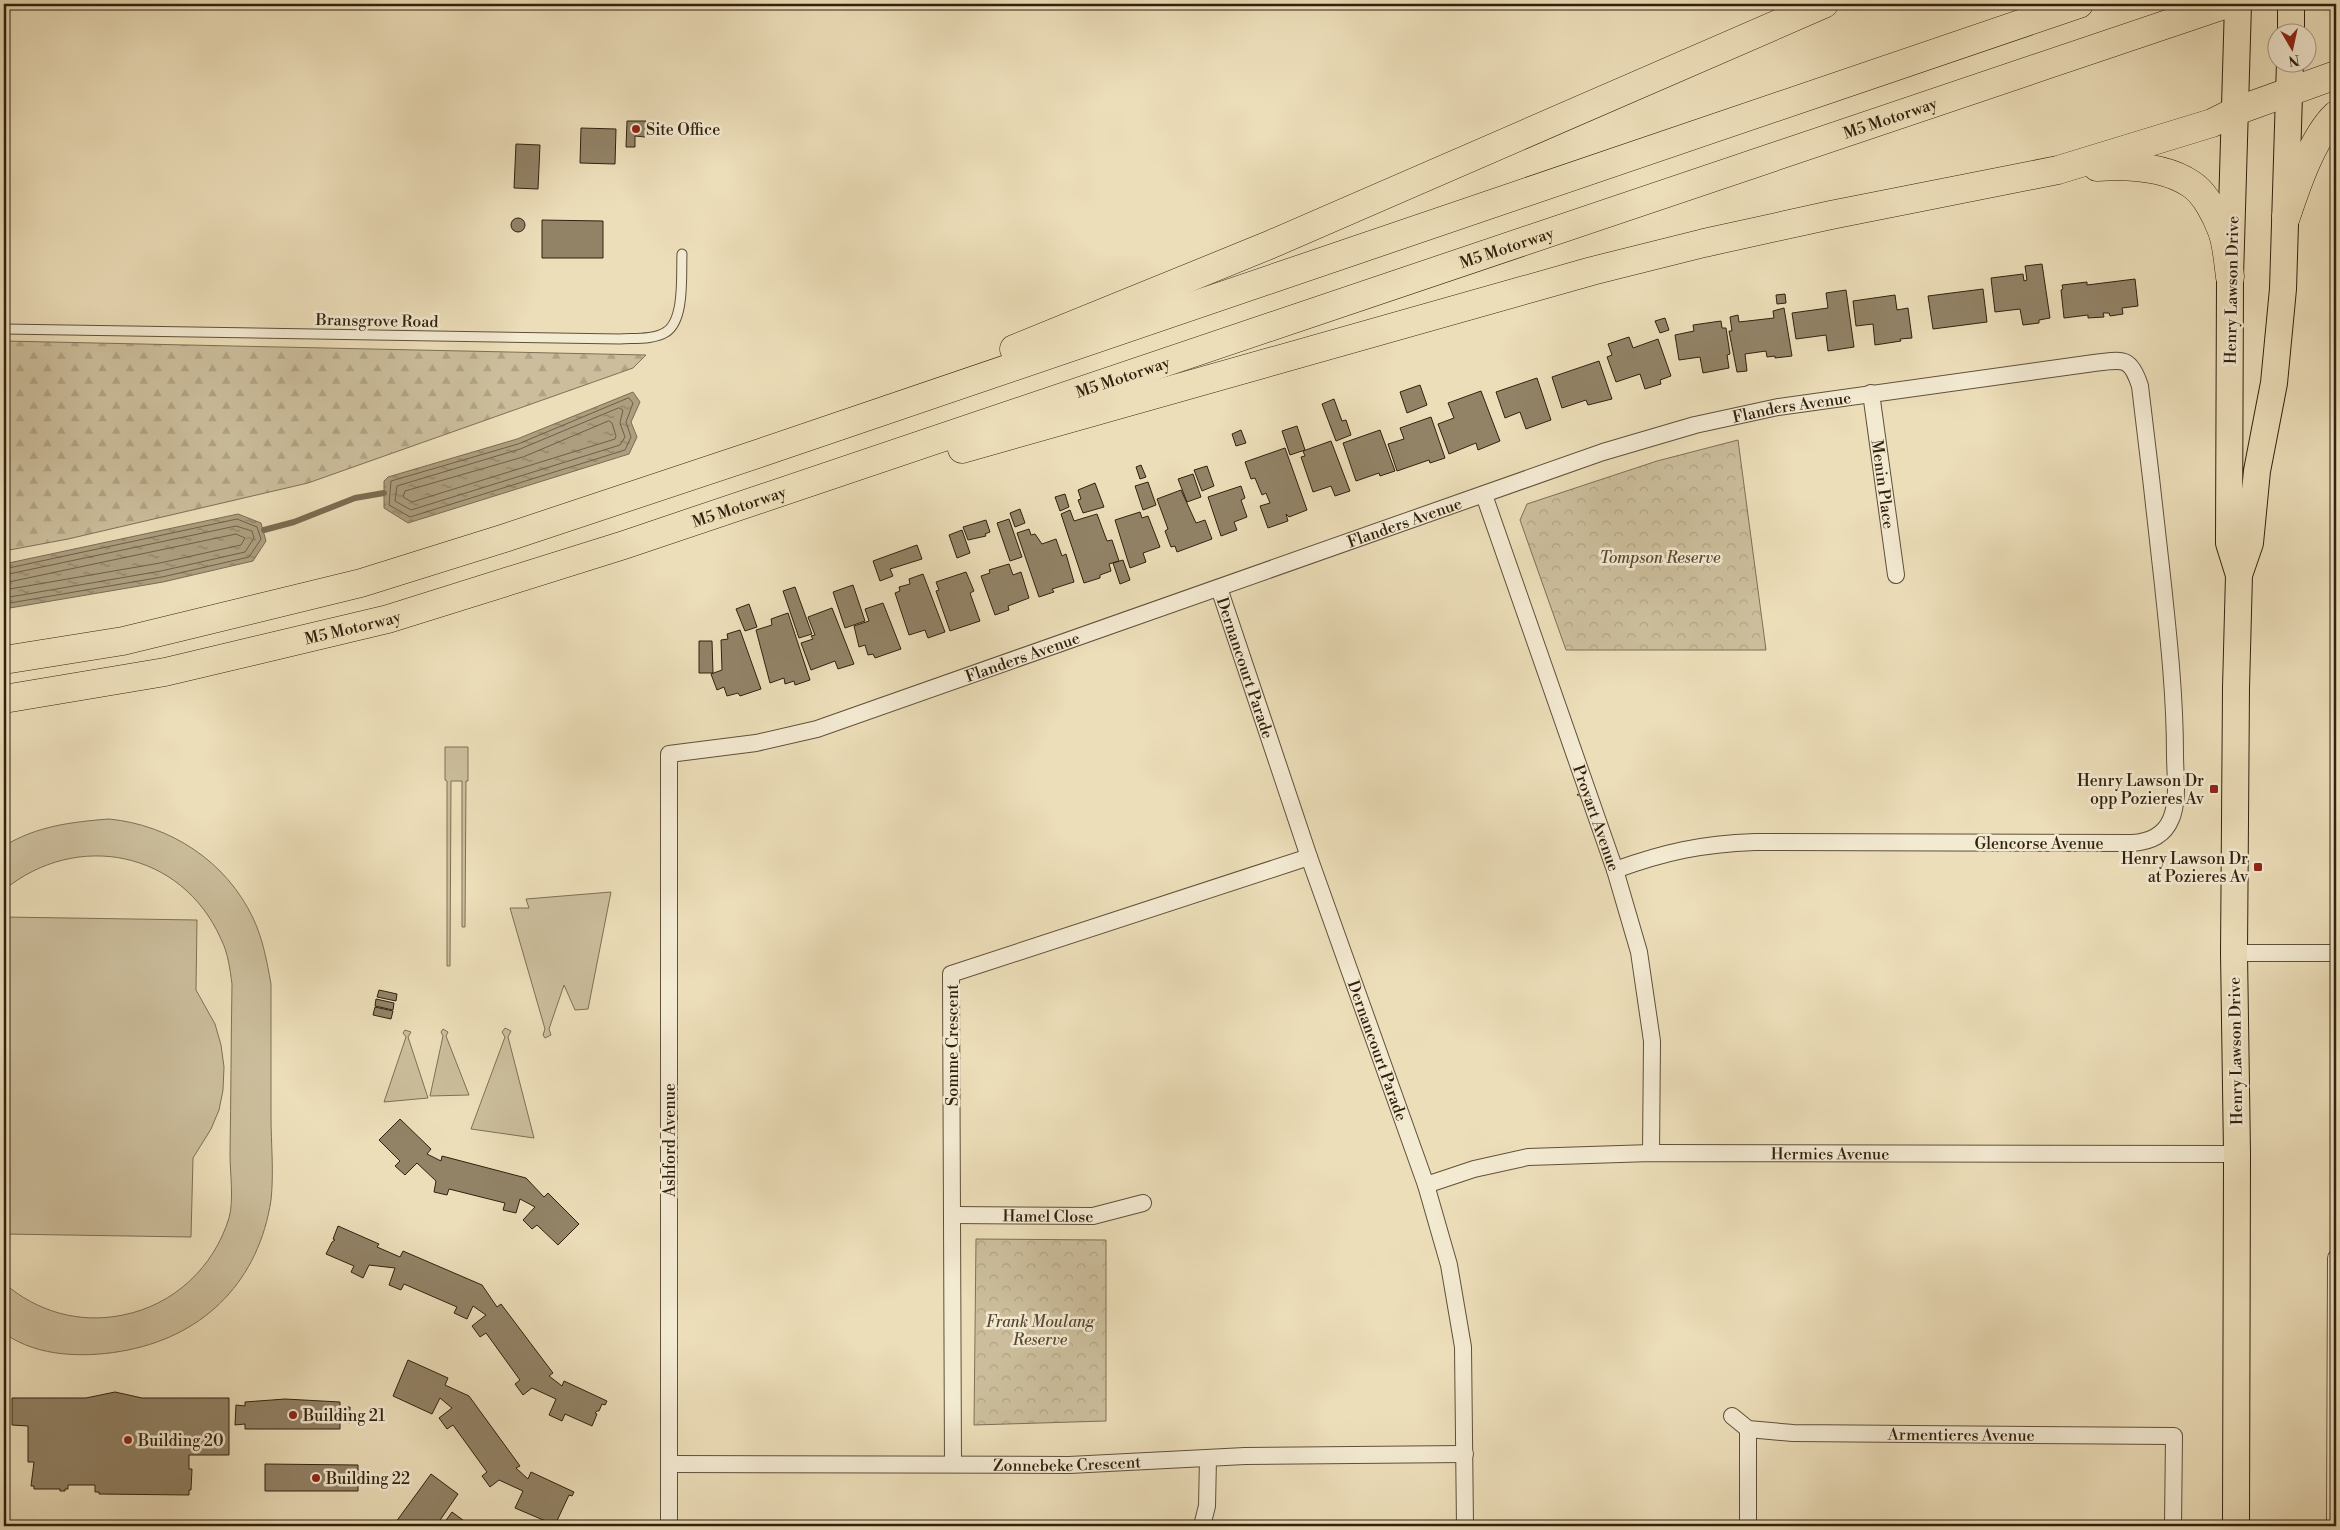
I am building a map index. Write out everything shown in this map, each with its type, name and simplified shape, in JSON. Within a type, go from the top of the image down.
[{"type":"highway","points":[[763,452],[1267,246],[1824,4]]},
{"type":"highway","points":[[4,660],[123,641],[361,583],[763,452],[2079,4]]},
{"type":"highway","name":"M5 Motorway","points":[[4,699],[165,672],[388,619],[624,545],[2228,4]]},
{"type":"highway","points":[[624,545],[1592,271],[1704,243],[1821,217],[2058,170],[2212,123],[2236,111],[2336,75]]},
{"type":"highway","points":[[2286,217],[2300,176],[2328,122],[2336,115]]},
{"type":"highway","points":[[2058,170],[2114,166],[2158,170],[2191,184],[2207,201],[2222,232],[2230,277]]},
{"type":"main road","name":"Henry Lawson Drive","points":[[2238,4],[2230,277],[2229,543],[2239,575]]},
{"type":"main road","points":[[2290,22],[2291,4]]},
{"type":"main road","name":"Henry Lawson Drive","points":[[2236,1526],[2237,1154],[2234,953],[2239,575],[2250,542],[2256,471],[2274,383],[2283,288],[2290,72]]},
{"type":"street","name":"Flanders Avenue","points":[[669,754],[756,743],[816,729],[1603,452],[1695,425],[1778,407],[2118,360],[2128,363],[2135,368],[2140,386]]},
{"type":"street","name":"Glencorse Avenue","points":[[1615,870],[1669,852],[1707,844],[1755,842],[2132,844],[2156,837],[2166,829],[2174,805],[2175,730],[2168,635],[2140,386]]},
{"type":"street","name":"Menin Place","points":[[1871,393],[1896,576]]},
{"type":"street","name":"Proyart Avenue","points":[[1484,495],[1615,870],[1639,952],[1652,1041],[1651,1153]]},
{"type":"street","name":"Dernancourt Parade","points":[[1219,588],[1310,857],[1426,1185],[1449,1265],[1463,1347],[1465,1526]]},
{"type":"street","name":"Ashford Avenue","points":[[668,1526],[669,754]]},
{"type":"street","name":"Somme Crescent","points":[[953,1463],[951,974],[1310,857]]},
{"type":"street","points":[[2234,953],[2336,953]]},
{"type":"street","name":"Hermies Avenue","points":[[1426,1185],[1474,1169],[1528,1157],[1651,1153],[2237,1154]]},
{"type":"street","name":"Hamel Close","points":[[953,1215],[1094,1216],[1142,1203]]},
{"type":"street","points":[[2335,1526],[2336,1258]]},
{"type":"street","points":[[1732,1416],[1748,1429],[1748,1526]]},
{"type":"street","name":"Armentieres Avenue","points":[[1748,1429],[1793,1433],[2174,1436],[2173,1526]]},
{"type":"street","name":"Zonnebeke Crescent","points":[[669,1464],[953,1463],[1069,1465],[1244,1456],[1465,1454]]},
{"type":"street","points":[[1202,1526],[1206,1506],[1208,1458]]},
{"type":"lane","name":"Bransgrove Road","points":[[4,329],[620,339],[647,337],[665,332],[675,324],[679,311],[682,254]]},
{"type":"green space","points":[[4,341],[646,355],[633,368],[308,483],[68,539],[4,551]]},
{"type":"green space","name":"Tompson Reserve","points":[[1738,440],[1766,650],[1566,650],[1520,520],[1527,504],[1657,461]]},
{"type":"green space","points":[[445,747],[468,747],[465,927],[462,927],[462,781],[451,781],[450,966],[447,966],[447,781],[445,780]]},
{"type":"green space","points":[[109,819],[153,829],[194,849],[228,879],[242,898],[253,918],[264,951],[271,984],[272,1190],[265,1228],[255,1255],[225,1299],[205,1316],[182,1331],[156,1342],[128,1350],[97,1354],[64,1354],[32,1347],[4,1333],[4,1283],[30,1302],[60,1313],[75,1316],[107,1317],[142,1310],[159,1303],[175,1293],[202,1268],[222,1236],[229,1218],[231,1203],[232,984],[223,944],[203,909],[181,886],[154,869],[125,859],[94,856],[63,860],[33,871],[4,890],[4,846],[42,829]]},
{"type":"green space","points":[[611,892],[588,1009],[575,1010],[564,985],[549,1029],[551,1035],[545,1038],[543,1035],[545,1029],[510,908],[529,908],[526,899]]},
{"type":"green space","points":[[4,917],[197,920],[196,990],[215,1024],[221,1045],[224,1067],[223,1090],[219,1110],[211,1129],[193,1158],[191,1237],[4,1234]]},
{"type":"green space","points":[[505,1028],[511,1031],[508,1037],[534,1138],[471,1129],[505,1037],[502,1032]]},
{"type":"green space","points":[[443,1029],[448,1032],[446,1036],[469,1095],[430,1096]]},
{"type":"green space","points":[[405,1030],[411,1032],[408,1037],[428,1098],[384,1102],[406,1037],[403,1033]]},
{"type":"green space","name":"Frank Moulang Reserve","points":[[976,1239],[1106,1240],[1106,1421],[974,1425]]},
{"type":"water","points":[[633,392],[640,402],[631,422],[637,437],[629,454],[408,523],[384,508],[384,481],[388,477],[517,439]]},
{"type":"water","points":[[238,514],[261,523],[266,541],[253,561],[163,582],[4,609],[4,564]]},
{"type":"building","name":"Site Office","points":[[627,121],[646,121],[645,137],[635,136],[635,147],[626,147]]},
{"type":"building","points":[[581,128],[616,129],[615,164],[580,163]]},
{"type":"building","points":[[516,144],[540,145],[538,189],[514,188]]},
{"type":"building","points":[[515,218],[521,218],[525,225],[521,232],[515,232],[511,228],[511,222]]},
{"type":"building","points":[[542,220],[603,221],[603,258],[542,258]]},
{"type":"building","points":[[2042,264],[2050,318],[2039,320],[2039,323],[2023,325],[2020,309],[1995,312],[1991,278],[2023,274],[2024,281],[2027,280],[2025,266]]},
{"type":"building","points":[[2135,279],[2138,306],[2122,308],[2123,314],[2110,316],[2109,313],[2103,313],[2104,317],[2088,318],[2088,315],[2064,318],[2062,285],[2087,282],[2087,285]]},
{"type":"building","points":[[1983,289],[1987,322],[1933,329],[1928,296]]},
{"type":"building","points":[[1846,290],[1854,347],[1828,351],[1826,335],[1796,339],[1792,313],[1828,308],[1826,293]]},
{"type":"building","points":[[1785,294],[1786,303],[1777,304],[1776,295]]},
{"type":"building","points":[[1895,295],[1897,310],[1908,308],[1912,338],[1875,345],[1873,324],[1856,326],[1853,301]]},
{"type":"building","points":[[1784,308],[1792,356],[1767,357],[1766,351],[1745,354],[1747,371],[1737,372],[1729,331],[1732,331],[1730,317],[1738,315],[1739,322],[1774,318],[1773,311]]},
{"type":"building","points":[[1665,318],[1669,330],[1660,333],[1655,321]]},
{"type":"building","points":[[1721,321],[1722,328],[1726,328],[1730,354],[1727,355],[1729,368],[1703,373],[1700,357],[1679,360],[1675,335],[1694,331],[1693,325]]},
{"type":"building","points":[[1629,337],[1633,348],[1658,339],[1671,376],[1660,380],[1661,384],[1645,389],[1640,374],[1616,382],[1607,357],[1612,355],[1608,344]]},
{"type":"building","points":[[1599,361],[1612,399],[1588,405],[1586,400],[1562,408],[1552,377]]},
{"type":"building","points":[[1537,378],[1551,420],[1526,429],[1520,412],[1505,418],[1496,392]]},
{"type":"building","points":[[1420,385],[1427,405],[1407,413],[1400,392]]},
{"type":"building","points":[[1481,391],[1500,441],[1478,450],[1476,443],[1449,454],[1438,424],[1454,418],[1448,403]]},
{"type":"building","points":[[1334,399],[1342,421],[1346,420],[1351,435],[1336,441],[1322,404]]},
{"type":"building","points":[[1431,417],[1445,458],[1430,463],[1429,460],[1397,471],[1388,444],[1404,439],[1400,428]]},
{"type":"building","points":[[1297,426],[1305,450],[1290,455],[1282,431]]},
{"type":"building","points":[[1241,430],[1246,443],[1236,446],[1232,434]]},
{"type":"building","points":[[1380,430],[1395,471],[1380,476],[1379,473],[1356,481],[1343,443]]},
{"type":"building","points":[[1331,441],[1350,491],[1335,496],[1331,486],[1313,492],[1301,457],[1305,456],[1303,451]]},
{"type":"building","points":[[1285,448],[1307,510],[1289,517],[1286,514],[1288,521],[1268,528],[1260,506],[1270,503],[1266,493],[1262,495],[1255,478],[1251,479],[1245,462]]},
{"type":"building","points":[[1141,465],[1146,477],[1140,479],[1136,467]]},
{"type":"building","points":[[1207,466],[1214,486],[1202,491],[1194,470]]},
{"type":"building","points":[[1193,474],[1201,497],[1187,502],[1178,479]]},
{"type":"building","points":[[1148,482],[1156,505],[1143,510],[1135,486]]},
{"type":"building","points":[[1095,483],[1104,507],[1083,513],[1078,500],[1081,499],[1078,490]]},
{"type":"building","points":[[1241,486],[1245,498],[1241,500],[1247,517],[1234,522],[1237,530],[1221,536],[1208,497]]},
{"type":"building","points":[[1181,490],[1196,523],[1205,520],[1212,539],[1177,552],[1175,546],[1171,547],[1165,531],[1168,529],[1157,499]]},
{"type":"building","points":[[1065,494],[1069,507],[1060,511],[1055,497]]},
{"type":"building","points":[[1020,509],[1025,523],[1015,527],[1010,513]]},
{"type":"building","points":[[1070,510],[1074,521],[1097,514],[1107,541],[1112,540],[1119,561],[1109,564],[1111,571],[1100,575],[1100,578],[1084,583],[1061,514]]},
{"type":"building","points":[[1140,512],[1142,518],[1148,516],[1160,547],[1143,553],[1146,562],[1130,568],[1115,520]]},
{"type":"building","points":[[1009,519],[1022,557],[1010,561],[997,523]]},
{"type":"building","points":[[986,520],[990,532],[985,534],[986,536],[968,540],[963,527]]},
{"type":"building","points":[[1029,529],[1031,535],[1035,534],[1042,544],[1056,539],[1062,556],[1066,554],[1074,582],[1052,589],[1054,592],[1039,597],[1017,533]]},
{"type":"building","points":[[962,530],[970,553],[957,558],[949,535]]},
{"type":"building","points":[[917,545],[922,559],[890,569],[893,576],[880,581],[873,561]]},
{"type":"building","points":[[1123,560],[1130,580],[1120,584],[1113,563]]},
{"type":"building","points":[[1009,564],[1013,575],[1021,572],[1029,598],[1008,606],[1009,610],[995,615],[981,576],[990,573],[989,570]]},
{"type":"building","points":[[966,572],[974,591],[970,593],[980,621],[950,631],[936,591],[939,590],[936,582]]},
{"type":"building","points":[[923,574],[945,632],[928,638],[925,630],[909,635],[895,593],[900,591],[899,587],[910,584],[909,579]]},
{"type":"building","points":[[853,585],[865,621],[845,628],[833,592]]},
{"type":"building","points":[[795,587],[812,634],[799,638],[783,591]]},
{"type":"building","points":[[883,603],[901,649],[875,658],[873,654],[868,655],[865,645],[859,647],[854,626],[869,621],[865,609]]},
{"type":"building","points":[[749,604],[757,627],[745,631],[736,609]]},
{"type":"building","points":[[832,608],[854,664],[838,669],[835,661],[811,670],[801,643],[813,639],[811,636],[815,635],[808,617]]},
{"type":"building","points":[[788,613],[810,680],[795,685],[794,681],[785,684],[784,678],[770,683],[756,630],[772,625],[771,619]]},
{"type":"building","points":[[740,630],[761,689],[740,696],[738,693],[727,696],[724,687],[717,690],[711,674],[722,670],[721,640],[728,639],[727,634]]},
{"type":"building","points":[[699,641],[712,641],[713,673],[699,673]]},
{"type":"building","points":[[379,990],[397,994],[396,1001],[377,997]]},
{"type":"building","points":[[376,999],[394,1003],[393,1010],[375,1006]]},
{"type":"building","points":[[375,1007],[393,1011],[391,1019],[373,1015]]},
{"type":"building","points":[[400,1119],[431,1149],[427,1154],[441,1161],[442,1156],[526,1178],[544,1197],[548,1193],[579,1224],[558,1245],[537,1225],[532,1229],[523,1220],[535,1207],[520,1199],[516,1213],[503,1210],[505,1203],[449,1189],[447,1195],[434,1192],[436,1181],[417,1163],[405,1175],[395,1166],[400,1161],[379,1140]]},
{"type":"building","points":[[338,1226],[379,1244],[377,1247],[400,1257],[403,1251],[482,1285],[497,1307],[501,1304],[553,1373],[549,1376],[562,1386],[564,1381],[607,1401],[595,1413],[597,1414],[592,1426],[565,1414],[562,1421],[549,1415],[556,1399],[532,1388],[523,1395],[515,1384],[520,1380],[486,1333],[480,1337],[472,1326],[486,1315],[473,1306],[467,1319],[454,1313],[457,1307],[404,1284],[401,1290],[389,1285],[395,1268],[369,1265],[363,1278],[351,1272],[354,1266],[326,1254],[335,1240],[333,1239]]},
{"type":"building","points":[[408,1360],[448,1378],[445,1385],[469,1396],[520,1466],[516,1468],[528,1479],[531,1472],[574,1492],[572,1496],[569,1495],[555,1525],[515,1508],[523,1491],[499,1480],[490,1487],[482,1476],[487,1472],[453,1425],[447,1429],[439,1418],[452,1408],[440,1398],[432,1414],[393,1396]]},
{"type":"building","name":"Building 20","points":[[115,1392],[142,1398],[229,1398],[229,1455],[189,1455],[189,1469],[192,1469],[189,1495],[99,1494],[99,1492],[95,1492],[95,1485],[68,1485],[68,1489],[65,1489],[65,1491],[60,1491],[60,1489],[34,1489],[34,1486],[31,1486],[34,1462],[28,1462],[28,1426],[12,1425],[12,1398],[86,1398]]},
{"type":"building","name":"Building 21","points":[[285,1399],[340,1402],[340,1407],[350,1407],[350,1423],[340,1422],[340,1429],[245,1429],[245,1424],[235,1425],[236,1405],[245,1406],[245,1402]]},
{"type":"building","name":"Building 22","points":[[265,1464],[358,1465],[358,1470],[368,1471],[368,1485],[358,1485],[358,1491],[265,1491]]},
{"type":"building","points":[[431,1474],[458,1494],[436,1526],[393,1526]]},
{"type":"building","points":[[452,1512],[471,1526],[442,1526]]},
{"type":"waterway","points":[[264,530],[294,522],[355,498],[384,493]]},
{"type":"place","name":"Site Office","points":[[636,129]]},
{"type":"place","name":"Henry Lawson Dr opp Pozieres Av","points":[[2214,789]]},
{"type":"place","name":"Henry Lawson Dr at Pozieres Av","points":[[2258,867]]},
{"type":"place","name":"Building 21","points":[[293,1415]]},
{"type":"place","name":"Building 20","points":[[128,1440]]},
{"type":"place","name":"Building 22","points":[[316,1478]]}]
